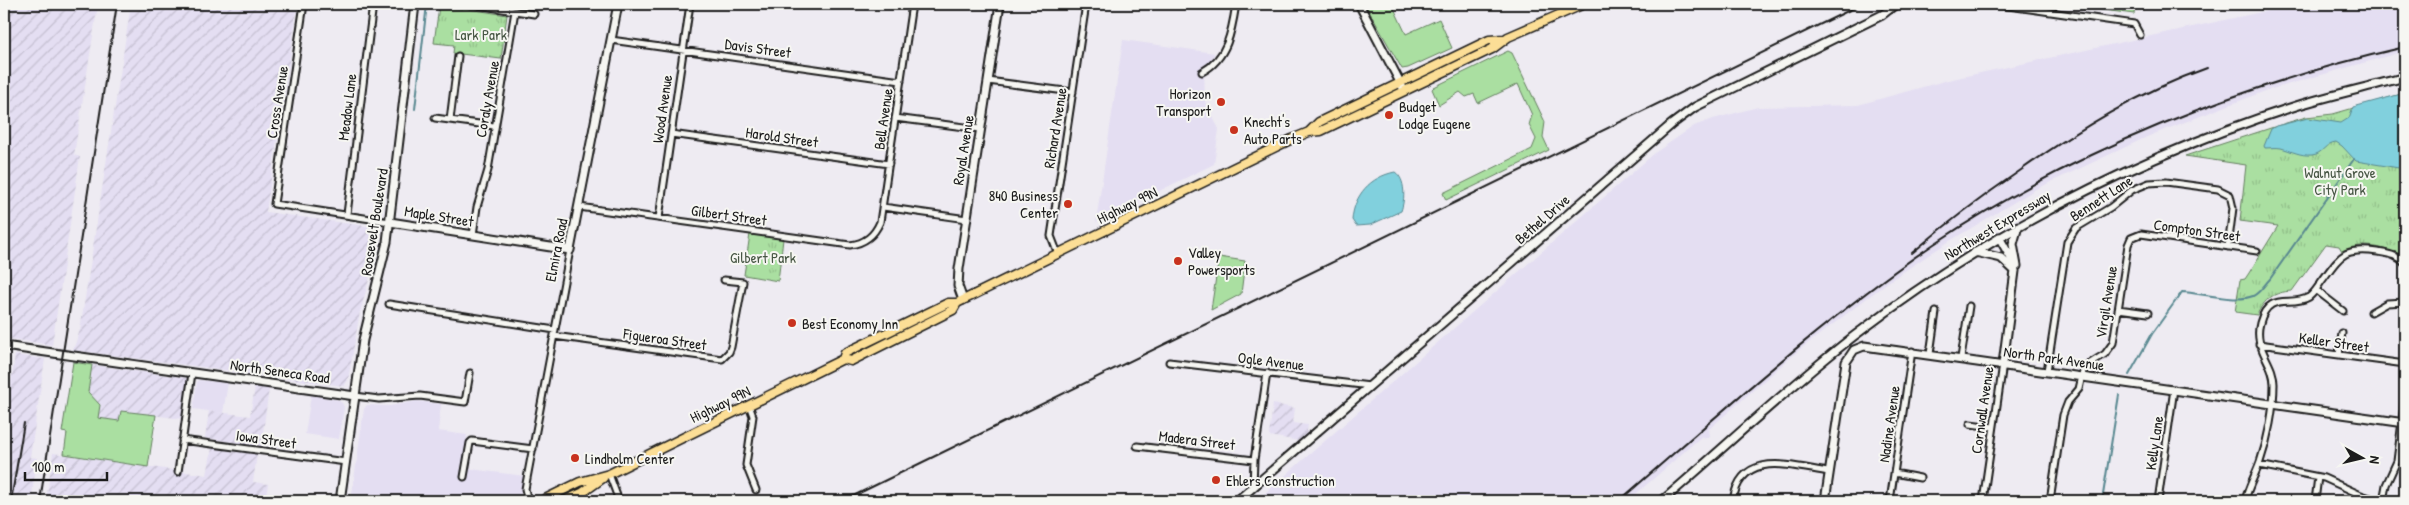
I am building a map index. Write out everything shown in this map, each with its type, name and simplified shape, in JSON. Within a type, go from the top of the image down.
[{"type":"main road","name":"Highway 99N","points":[[1309,132],[1321,131],[1492,49],[1504,39],[1584,4]]},
{"type":"main road","name":"Highway 99N","points":[[564,501],[582,493],[609,474],[843,359],[845,353],[948,303],[960,302],[1309,132],[1319,122],[1400,82],[1489,40],[1504,39]]},
{"type":"main road","name":"Highway 99N","points":[[541,501],[580,482],[609,474]]},
{"type":"street","name":"Cross Avenue","points":[[274,204],[304,4]]},
{"type":"street","name":"Meadow Lane","points":[[347,214],[373,4]]},
{"type":"street","name":"Roosevelt Boulevard","points":[[340,501],[363,340],[382,266],[390,222],[414,4]]},
{"type":"street","points":[[471,4],[534,14]]},
{"type":"street","name":"Elmira Road","points":[[528,501],[525,489],[618,4]]},
{"type":"street","name":"Wood Avenue","points":[[659,218],[690,4]]},
{"type":"street","name":"Bell Avenue","points":[[873,235],[880,222],[883,207],[912,4]]},
{"type":"street","name":"Royal Avenue","points":[[960,302],[958,280],[1000,4]]},
{"type":"street","name":"Richard Avenue","points":[[1058,254],[1051,236],[1086,4]]},
{"type":"street","points":[[1202,72],[1212,66],[1226,48],[1231,34],[1236,4]]},
{"type":"street","points":[[1359,4],[1404,90]]},
{"type":"street","name":"Bethel Drive","points":[[1236,501],[1666,130],[1694,108],[1882,15],[1896,4]]},
{"type":"street","points":[[1994,4],[2134,24],[2140,35]]},
{"type":"street","name":"Coraly Avenue","points":[[473,235],[477,207],[488,170],[515,11]]},
{"type":"street","name":"Davis Street","points":[[611,40],[901,80]]},
{"type":"street","points":[[450,120],[458,56]]},
{"type":"street","name":"Northwest Expressway","points":[[1662,501],[1853,337],[1975,252],[2018,226],[2102,182],[2226,130],[2297,106],[2405,77]]},
{"type":"street","points":[[988,81],[1073,92]]},
{"type":"street","points":[[435,118],[494,126]]},
{"type":"street","points":[[895,118],[980,129]]},
{"type":"street","name":"Harold Street","points":[[671,134],[888,164]]},
{"type":"street","name":"Bennett Lane","points":[[2047,371],[2067,242],[2076,228],[2111,207],[2132,190],[2148,183],[2166,182],[2221,189],[2230,195],[2233,208],[2228,247]]},
{"type":"street","name":"Maple Street","points":[[274,204],[570,250]]},
{"type":"street","name":"Gilbert Street","points":[[579,207],[850,245],[857,244],[873,235]]},
{"type":"street","points":[[883,207],[967,219]]},
{"type":"street","name":"Cornwall Avenue","points":[[1983,501],[2015,271],[2018,264],[2013,244],[2018,226]]},
{"type":"street","name":"Compton Street","points":[[2133,236],[2141,234],[2257,251]]},
{"type":"street","name":"Virgil Avenue","points":[[2050,501],[2063,415],[2068,402],[2079,389],[2085,365],[2106,354],[2111,347],[2128,245],[2133,236]]},
{"type":"street","points":[[1999,237],[2012,260],[2015,271]]},
{"type":"street","points":[[2245,501],[2266,444],[2272,404],[2274,378],[2259,344],[2260,323],[2270,306],[2279,301],[2304,299],[2316,290],[2343,254],[2353,250],[2397,257],[2405,264]]},
{"type":"street","points":[[1975,252],[2000,258],[2015,271]]},
{"type":"street","name":"Figueroa Street","points":[[390,304],[555,333],[722,359],[732,347],[743,282],[724,280]]},
{"type":"street","points":[[2316,290],[2343,311]]},
{"type":"street","points":[[2371,312],[2387,303],[2405,302]]},
{"type":"street","points":[[1961,358],[1969,306]]},
{"type":"street","points":[[2118,309],[2148,313]]},
{"type":"street","points":[[1930,354],[1936,312]]},
{"type":"street","points":[[2339,355],[2342,333]]},
{"type":"street","name":"Keller Street","points":[[2259,344],[2405,364]]},
{"type":"street","name":"North Seneca Road","points":[[4,346],[379,399],[420,396],[466,402],[470,373]]},
{"type":"street","name":"North Park Avenue","points":[[1825,501],[1844,368],[1850,353],[1864,346],[1912,351],[2404,423]]},
{"type":"street","name":"Nadine Avenue","points":[[1890,501],[1912,351]]},
{"type":"street","name":"Ogle Avenue","points":[[1169,362],[1370,386]]},
{"type":"street","points":[[178,472],[192,373]]},
{"type":"street","points":[[1253,486],[1254,460],[1267,373]]},
{"type":"street","name":"Kelly Lane","points":[[2158,501],[2174,389]]},
{"type":"street","points":[[2259,465],[2318,477],[2337,483],[2366,498],[2382,501],[2386,485],[2397,461],[2404,423],[2405,398]]},
{"type":"street","points":[[749,405],[753,416],[746,466],[756,490]]},
{"type":"street","points":[[1970,424],[1993,427]]},
{"type":"street","name":"Iowa Street","points":[[182,440],[346,462]]},
{"type":"street","points":[[464,477],[472,441],[533,449]]},
{"type":"street","name":"Madera Street","points":[[1137,446],[1254,460]]},
{"type":"street","points":[[1733,501],[1740,481],[1761,465],[1771,464],[1829,472]]},
{"type":"street","points":[[609,474],[619,501]]},
{"type":"street","points":[[1894,474],[1920,478]]},
{"type":"street","points":[[2315,501],[2318,477]]},
{"type":"street","points":[[2050,501],[2058,501]]},
{"type":"shaded area","points":[[4,4],[98,4],[74,155],[80,157],[52,345],[4,338]]},
{"type":"shaded area","points":[[131,4],[298,4],[266,212],[373,227],[379,234],[376,255],[360,312],[348,380],[344,386],[73,350],[80,330]]},
{"type":"shaded area","points":[[2299,4],[2405,4],[2405,51],[2265,91],[2149,136],[2036,189],[1948,242],[1888,282],[1798,351],[1709,429],[1710,436],[1705,438],[1702,436],[1628,501],[1256,501],[1656,152],[1694,126],[1758,107],[1858,105],[1948,80]]},
{"type":"shaded area","points":[[1123,40],[1214,53],[1213,58],[1204,67],[1205,102],[1219,129],[1214,164],[1096,222]]},
{"type":"shaded area","points":[[15,355],[45,359],[30,457],[37,458],[31,501],[4,501],[4,409],[7,409]]},
{"type":"shaded area","points":[[92,365],[186,378],[188,380],[183,419],[121,411],[119,421],[98,418],[88,392]]},
{"type":"shaded area","points":[[199,380],[228,383],[223,413],[193,409],[197,382]]},
{"type":"shaded area","points":[[255,387],[269,389],[261,446],[205,438],[209,411],[250,416]]},
{"type":"shaded area","points":[[311,395],[339,400],[342,403],[344,407],[339,439],[305,434]]},
{"type":"shaded area","points":[[417,401],[441,404],[438,431],[467,435],[463,468],[524,476],[519,501],[351,501],[364,409],[367,405],[390,406]]},
{"type":"shaded area","points":[[1273,404],[1295,408],[1293,423],[1308,425],[1306,436],[1300,441],[1269,436]]},
{"type":"shaded area","points":[[212,448],[257,454],[253,482],[268,484],[265,501],[46,501],[53,453],[207,475]]},
{"type":"green space","points":[[1365,4],[1392,4],[1406,34],[1439,19],[1452,48],[1402,69]]},
{"type":"green space","points":[[2096,4],[2135,4],[2134,14],[2095,9]]},
{"type":"green space","name":"Lark Park","points":[[439,6],[462,9],[465,6],[468,9],[507,15],[501,59],[453,53],[454,45],[434,43]]},
{"type":"green space","points":[[1508,51],[1512,53],[1545,122],[1543,137],[1549,150],[1446,200],[1443,193],[1532,149],[1536,139],[1529,125],[1532,115],[1518,84],[1478,103],[1474,94],[1466,97],[1460,92],[1439,105],[1432,89]]},
{"type":"green space","name":"Walnut Grove City Park","points":[[2405,93],[2405,259],[2391,251],[2374,247],[2357,246],[2342,251],[2339,246],[2326,244],[2292,291],[2270,297],[2257,315],[2235,312],[2240,280],[2245,279],[2278,226],[2240,221],[2246,165],[2185,156],[2306,117],[2333,114]]},
{"type":"green space","name":"Gilbert Park","points":[[750,234],[783,239],[778,281],[744,275]]},
{"type":"green space","points":[[1219,257],[1245,261],[1241,294],[1211,310]]},
{"type":"green space","points":[[73,362],[92,365],[88,392],[100,405],[98,418],[119,421],[121,411],[156,415],[148,467],[64,454],[67,433],[62,432]]},
{"type":"water","points":[[2405,93],[2405,169],[2356,161],[2336,142],[2329,144],[2319,153],[2312,155],[2300,154],[2279,148],[2265,148],[2264,146],[2271,129],[2276,126],[2308,118],[2341,123],[2349,118],[2353,107]]},
{"type":"water","points":[[1395,172],[1399,175],[1403,185],[1404,196],[1401,211],[1370,225],[1356,226],[1352,220],[1353,211],[1365,188],[1378,178]]},
{"type":"waterway","points":[[415,109],[427,4]]},
{"type":"waterway","points":[[2129,375],[2152,334],[2182,292],[2237,298],[2246,298],[2258,293],[2270,279],[2354,159]]},
{"type":"waterway","points":[[2102,501],[2119,395]]},
{"type":"railway","points":[[40,501],[117,4]]},
{"type":"railway","points":[[843,501],[1862,4]]},
{"type":"railway","points":[[1619,501],[1812,335],[1893,273],[1987,210],[2043,179],[2160,124],[2282,80],[2405,47]]},
{"type":"railway","points":[[1912,253],[1993,190],[2087,126],[2157,88],[2207,68]]},
{"type":"railway","points":[[11,501],[24,423]]},
{"type":"place","name":"Horizon Transport","points":[[1221,102]]},
{"type":"place","name":"Budget Lodge Eugene","points":[[1389,115]]},
{"type":"place","name":"Knecht's Auto Parts","points":[[1234,130]]},
{"type":"place","name":"840 Business Center","points":[[1068,204]]},
{"type":"place","name":"Valley Powersports","points":[[1178,261]]},
{"type":"place","name":"Best Economy Inn","points":[[792,323]]},
{"type":"place","name":"Lindholm Center","points":[[575,458]]},
{"type":"place","name":"Ehlers Construction","points":[[1216,480]]}]
